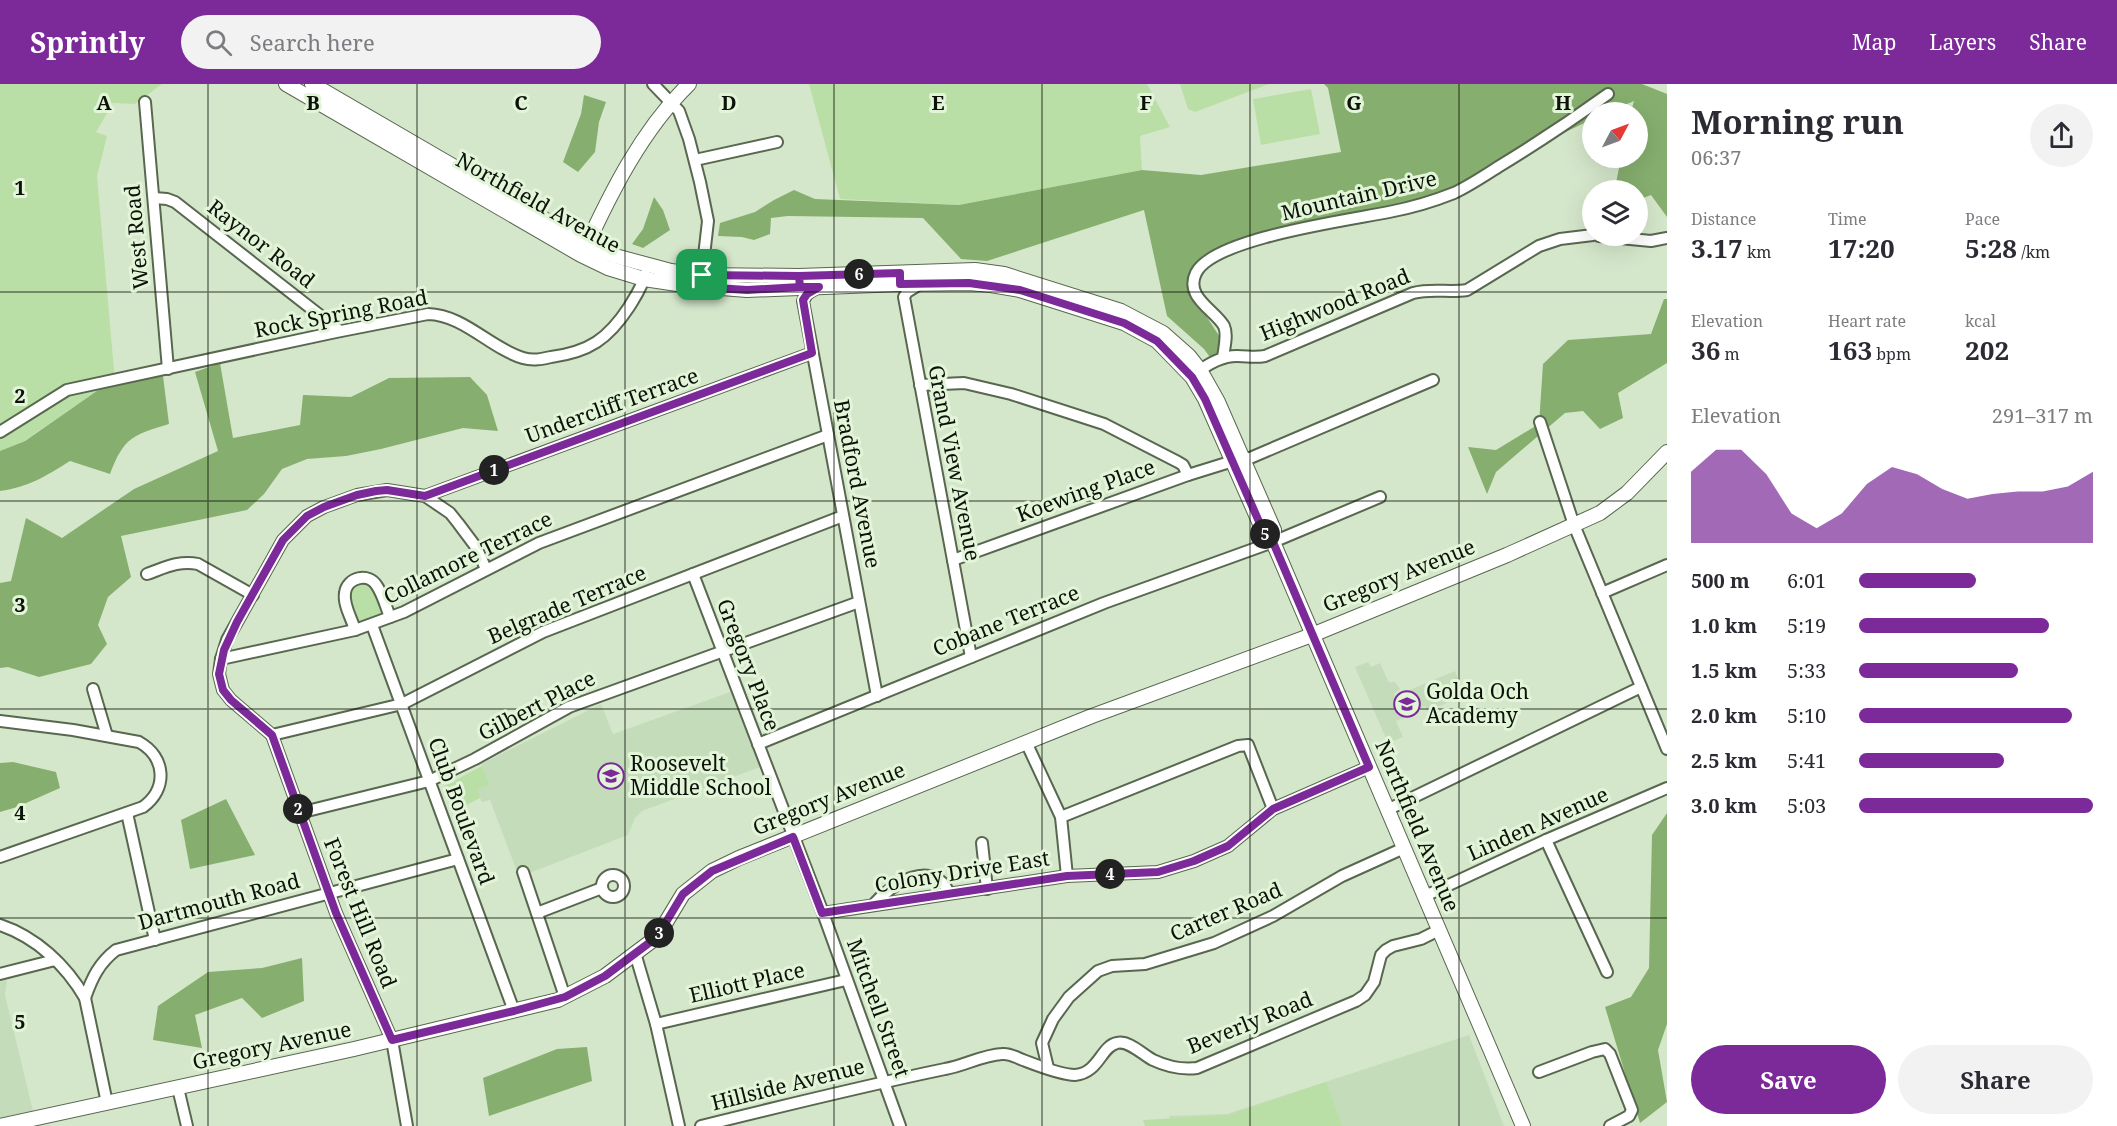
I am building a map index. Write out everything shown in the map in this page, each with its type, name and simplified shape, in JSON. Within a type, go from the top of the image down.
[{"type":"main road","name":"Northfield Avenue","points":[[286,84],[584,249]]},
{"type":"main road","name":"Northfield Avenue","points":[[312,84],[584,249],[608,268],[701,281],[801,288],[969,283],[1020,290],[1124,323],[1157,341],[1196,373]]},
{"type":"main road","points":[[584,249],[615,188],[645,137],[672,101],[689,84]]},
{"type":"main road","name":"Northfield Avenue","points":[[801,288],[901,285],[975,270],[1004,274],[1120,311],[1148,324],[1177,344],[1218,402],[1238,460],[1274,530],[1273,542],[1523,1126]]},
{"type":"main road","name":"Gregory Avenue","points":[[0,1126],[392,1040],[565,997],[605,976],[657,937],[683,894],[712,871],[1092,716],[1312,635],[1574,525],[1600,513],[1621,498],[1667,452]]},
{"type":"street","points":[[653,84],[672,101],[679,111],[695,160],[708,221],[701,281]]},
{"type":"street","name":"Mountain Drive","points":[[1223,358],[1225,328],[1202,303],[1194,288],[1196,274],[1207,261],[1233,248],[1312,225],[1390,212],[1455,192],[1538,143],[1608,94]]},
{"type":"street","name":"West Road","points":[[145,102],[168,369]]},
{"type":"street","points":[[695,160],[777,142]]},
{"type":"street","name":"Raynor Road","points":[[154,198],[175,202],[340,331]]},
{"type":"street","name":"Highwood Road","points":[[1196,373],[1223,358],[1266,356],[1413,293],[1430,289],[1454,292],[1467,290],[1539,246],[1560,239],[1582,236]]},
{"type":"street","points":[[1648,241],[1667,238]]},
{"type":"street","name":"Rock Spring Road","points":[[0,432],[67,390],[428,314],[440,314],[525,359],[565,356],[589,346],[609,333],[638,294],[646,272]]},
{"type":"street","name":"Grand View Avenue","points":[[901,285],[971,657]]},
{"type":"street","name":"Bradford Avenue","points":[[801,288],[877,696]]},
{"type":"street","name":"Undercliff Terrace","points":[[425,496],[812,353]]},
{"type":"street","name":"Koewing Place","points":[[953,560],[1188,475],[1250,458],[1433,380]]},
{"type":"street","points":[[920,385],[976,386],[1011,394],[1104,424],[1183,465],[1188,475]]},
{"type":"street","points":[[1540,422],[1574,525],[1667,748]]},
{"type":"street","name":"Collamore Terrace","points":[[221,659],[372,625],[539,543],[828,435]]},
{"type":"street","points":[[272,735],[231,700],[223,690],[219,674],[221,659],[227,640],[283,540],[307,516],[357,495],[376,491],[387,490],[425,496],[450,513],[476,547],[486,569]]},
{"type":"street","name":"Cobane Terrace","points":[[758,744],[1104,603],[1273,542],[1380,497]]},
{"type":"street","name":"Belgrade Terrace","points":[[272,735],[402,704],[543,632],[843,516]]},
{"type":"street","points":[[147,574],[175,563],[188,562],[198,564],[253,595]]},
{"type":"street","points":[[1602,593],[1667,566]]},
{"type":"street","name":"Gregory Place","points":[[693,574],[793,837]]},
{"type":"street","points":[[355,630],[344,594],[348,584],[358,578],[369,579],[378,586],[390,617]]},
{"type":"street","name":"Gilbert Place","points":[[299,813],[429,781],[475,759],[569,707],[859,602]]},
{"type":"street","name":"Club Boulevard","points":[[372,625],[514,1011]]},
{"type":"street","points":[[1387,810],[1641,687]]},
{"type":"street","points":[[93,689],[106,736]]},
{"type":"street","points":[[0,721],[140,742],[152,751],[159,764],[161,779],[156,794],[143,807],[0,857]]},
{"type":"street","name":"Forest Hill Road","points":[[272,735],[329,892],[392,1040],[407,1126]]},
{"type":"street","points":[[1026,742],[1061,817],[1067,876]]},
{"type":"street","points":[[1061,817],[1238,746],[1248,745],[1273,809]]},
{"type":"street","name":"Colony Drive East","points":[[822,913],[1067,876],[1158,872],[1194,861],[1228,846],[1273,809],[1369,767]]},
{"type":"street","name":"Linden Avenue","points":[[1425,896],[1546,840],[1667,788]]},
{"type":"street","points":[[127,813],[155,940]]},
{"type":"street","name":"Mitchell Street","points":[[793,837],[900,1126]]},
{"type":"street","points":[[1546,840],[1607,972]]},
{"type":"street","points":[[982,843],[987,889]]},
{"type":"street","name":"Carter Road","points":[[1048,1068],[1042,1043],[1053,1019],[1069,997],[1098,971],[1112,966],[1145,964],[1214,943],[1273,916],[1342,876],[1404,848]]},
{"type":"street","name":"Dartmouth Road","points":[[85,998],[92,980],[107,957],[116,950],[458,859]]},
{"type":"street","points":[[523,872],[565,997]]},
{"type":"street","points":[[873,905],[883,893],[921,875],[933,875],[944,882],[949,893]]},
{"type":"street","points":[[537,913],[602,888]]},
{"type":"street","points":[[0,925],[21,932],[30,938],[66,971],[85,998],[107,1103]]},
{"type":"street","name":"Beverly Road","points":[[884,1081],[952,1068],[1009,1053],[1048,1068],[1075,1075],[1086,1072],[1098,1063],[1115,1043],[1122,1042],[1152,1060],[1178,1069],[1207,1065],[1356,1001],[1365,995],[1374,982],[1381,956],[1386,950],[1421,939],[1439,930]]},
{"type":"street","points":[[635,953],[656,1024],[679,1126]]},
{"type":"street","points":[[0,974],[55,960]]},
{"type":"street","name":"Elliott Place","points":[[656,1024],[846,980]]},
{"type":"street","points":[[1539,1072],[1605,1049],[1610,1054],[1632,1110],[1629,1116],[1610,1126]]},
{"type":"street","name":"Hillside Avenue","points":[[700,1126],[884,1081]]},
{"type":"street","points":[[178,1088],[187,1126]]},
{"type":"shaded area","points":[[0,84],[162,84],[135,104],[113,103],[96,132],[107,136],[97,176],[115,382],[104,386],[24,441],[0,451]]},
{"type":"shaded area","points":[[809,84],[1147,84],[1170,127],[1140,136],[1142,170],[959,205],[840,199]]},
{"type":"shaded area","points":[[1180,84],[1269,84],[1195,112],[1188,109]]},
{"type":"shaded area","points":[[1311,89],[1320,134],[1261,145],[1253,99]]},
{"type":"shaded area","points":[[359,584],[373,590],[382,615],[358,623],[349,600],[350,592]]},
{"type":"shaded area","name":"Golda Och Academy","points":[[1368,662],[1371,667],[1380,663],[1388,681],[1391,683],[1394,681],[1400,689],[1394,694],[1395,696],[1455,671],[1462,688],[1457,690],[1458,693],[1445,698],[1447,703],[1427,711],[1425,706],[1396,721],[1403,737],[1388,743],[1355,667]]},
{"type":"shaded area","name":"Roosevelt Middle School","points":[[733,691],[760,767],[642,811],[635,818],[628,835],[519,877],[490,800],[482,802],[480,798],[477,789],[490,785],[481,764],[601,704],[613,734]]},
{"type":"shaded area","points":[[482,766],[490,785],[478,789],[480,798],[453,812],[444,786]]},
{"type":"shaded area","points":[[7,980],[5,995],[33,1111],[0,1118],[0,982]]},
{"type":"shaded area","points":[[1469,1035],[1504,1126],[1173,1126],[1169,1116],[1227,1114]]},
{"type":"shaded area","points":[[1326,1082],[1342,1126],[1145,1126],[1143,1120],[1228,1115]]},
{"type":"green space","points":[[1324,84],[1642,84],[1667,94],[1667,217],[1651,195],[1648,196],[1648,180],[1617,180],[1619,168],[1648,168],[1648,102],[1582,102],[1582,124],[1542,143],[1456,194],[1206,256],[1190,291],[1225,345],[1212,360],[1204,349],[1167,316],[1144,210],[987,261],[961,259],[923,218],[788,216],[771,218],[770,234],[754,240],[718,236],[720,223],[755,212],[794,190],[815,199],[959,205],[1142,170],[1201,175],[1341,152],[1328,88]]},
{"type":"green space","points":[[584,95],[606,102],[599,122],[595,152],[578,172],[563,162],[581,114]]},
{"type":"green space","points":[[654,197],[663,210],[670,230],[643,248],[632,244],[643,229]]},
{"type":"green space","points":[[1664,299],[1667,299],[1667,363],[1618,393],[1623,418],[1600,429],[1583,411],[1565,413],[1496,472],[1487,494],[1468,447],[1496,450],[1539,424],[1543,364],[1568,340],[1651,334]]},
{"type":"green space","points":[[220,363],[233,438],[300,425],[303,395],[351,397],[389,378],[470,377],[487,395],[498,431],[463,428],[346,456],[307,459],[282,469],[264,494],[247,510],[121,536],[131,577],[108,597],[98,625],[107,644],[91,664],[39,677],[8,667],[0,668],[0,583],[11,581],[26,518],[62,538],[134,489],[218,451],[195,372]]},
{"type":"green space","points":[[163,376],[169,424],[131,439],[120,452],[110,474],[70,461],[29,484],[0,491],[0,451],[25,441],[104,386],[115,382]]},
{"type":"green space","points":[[13,762],[56,772],[60,788],[0,812],[0,763]]},
{"type":"green space","points":[[226,799],[255,855],[190,869],[181,820]]},
{"type":"green space","points":[[1667,813],[1667,1024],[1658,1050],[1667,1102],[1640,1123],[1605,1007],[1631,997],[1649,968],[1652,835]]},
{"type":"green space","points":[[302,958],[304,1001],[262,1018],[242,998],[195,1015],[202,1048],[153,1040],[158,1006],[208,972],[262,968]]},
{"type":"green space","points":[[587,1047],[592,1081],[489,1116],[483,1078],[557,1049]]},
{"type":"place","name":"Golda Och Academy","points":[[1407,704]]},
{"type":"place","name":"Roosevelt Middle School","points":[[611,776]]},
{"type":"route","points":[[702,275],[700,287],[747,290],[800,287],[799,276],[900,273],[900,284],[991,285],[1020,290],[1124,323],[1157,341],[1192,377],[1205,399],[1264,533],[1273,542],[1369,767],[1273,809],[1228,846],[1194,861],[1158,872],[1067,876],[822,913],[793,837],[712,871],[683,894],[657,937],[605,976],[565,997],[392,1040],[336,913],[272,735],[231,700],[223,690],[219,674],[227,640],[283,540],[307,516],[324,507],[376,491],[387,490],[425,496],[812,353],[803,300],[807,294],[819,287],[800,287],[799,276],[702,275]]}]
